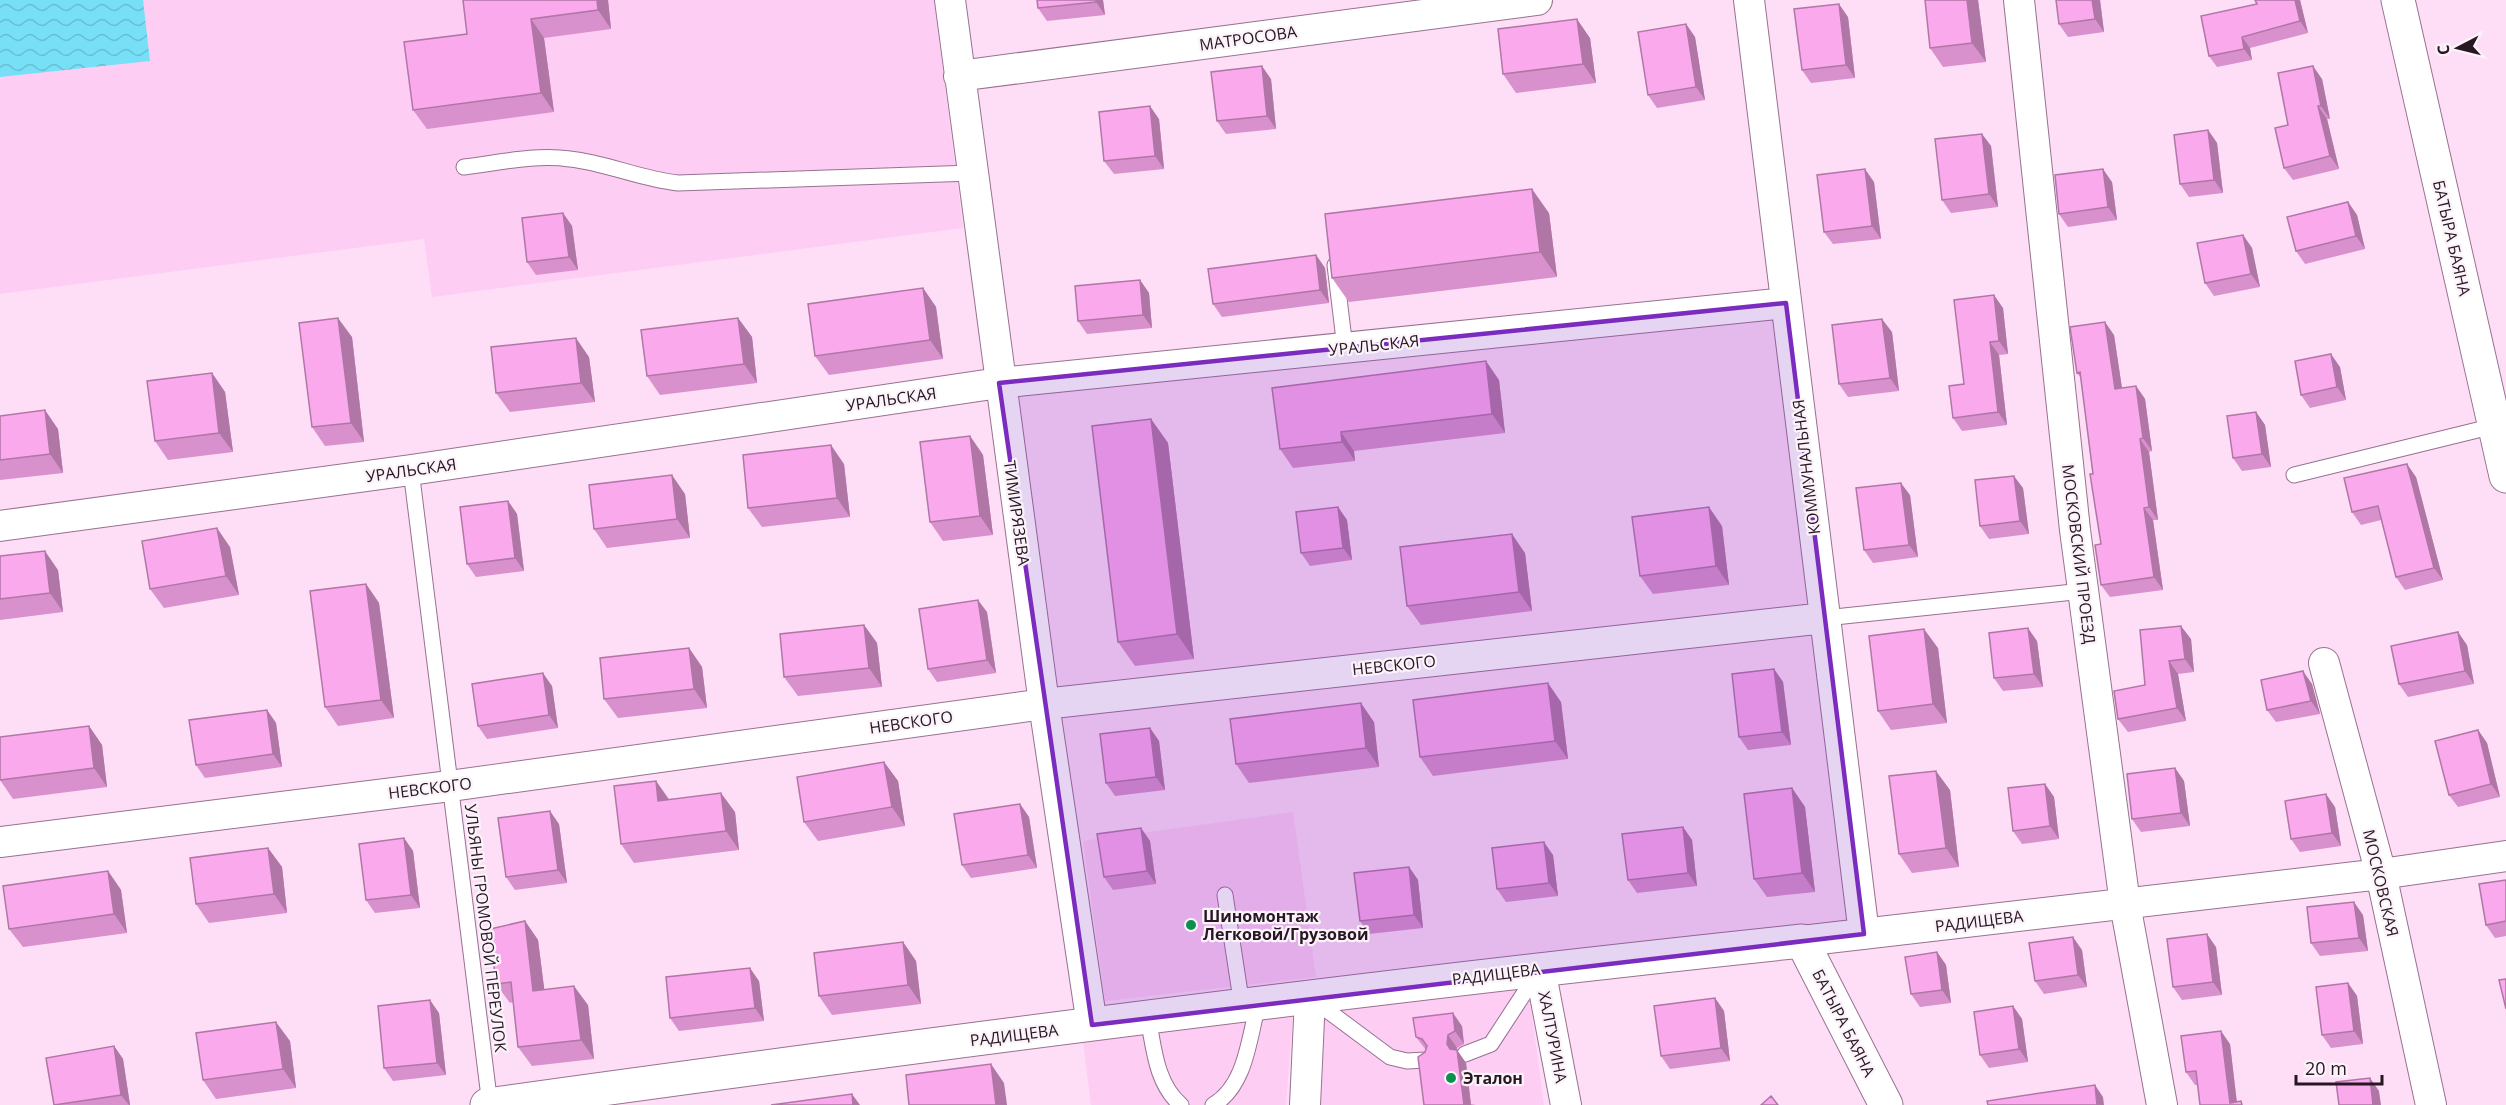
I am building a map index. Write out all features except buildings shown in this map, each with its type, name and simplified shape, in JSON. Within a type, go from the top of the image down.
[{"type":"street","name":"ТИМИРЯЗЕВА","points":[[950,0],[999,383],[1092,1025]]},
{"type":"street","name":"МАТРОСОВА","points":[[959,76],[1537,0]]},
{"type":"street","name":"КОММУНАЛЬНАЯ","points":[[1749,0],[1864,934]]},
{"type":"street","name":"МОСКОВСКИЙ ПРОЕЗД","points":[[2019,0],[2083,591],[2125,904],[2162,1105]]},
{"type":"street","name":"БАТЫРА БАЯНА","points":[[2398,0],[2506,476]]},
{"type":"street","name":"УРАЛЬСКАЯ","points":[[0,526],[411,470],[999,383],[1786,303]]},
{"type":"street","name":"НЕВСКОГО","points":[[0,842],[450,786],[1044,704],[1825,618]]},
{"type":"street","name":"МОСКОВСКАЯ","points":[[2324,663],[2380,874],[2431,1105]]},
{"type":"street","name":"РАДИЩЕВА","points":[[488,1105],[786,1063],[1540,969],[2125,904],[2380,874],[2506,856]]},
{"type":"street","name":"БАТЫРА БАЯНА","points":[[1802,941],[1886,1105]]},
{"type":"street","name":"ХАЛТУРИНА","points":[[1540,969],[1566,1105]]},
{"type":"street","points":[[1305,1105],[1310,998]]},
{"type":"lane","points":[[464,167],[547,157],[570,159],[650,180],[678,183],[972,173]]},
{"type":"lane","points":[[1332,247],[1345,348]]},
{"type":"lane","points":[[2294,475],[2494,426]]},
{"type":"lane","name":"УЛЬЯНЫ ГРОМОВОЙ ПЕРЕУЛОК","points":[[411,470],[488,1105]]},
{"type":"lane","points":[[1825,618],[2083,591]]},
{"type":"lane","points":[[1213,1105],[1226,1098],[1237,1082],[1250,1005],[1225,895]]},
{"type":"lane","points":[[1465,1054],[1491,1044],[1540,969]]},
{"type":"lane","points":[[1310,998],[1390,1057],[1407,1061],[1426,1060]]},
{"type":"lane","points":[[1148,1018],[1163,1081],[1169,1095],[1180,1105]]},
{"type":"highlighted area","points":[[1786,303],[1864,934],[1092,1025],[999,383]]},
{"type":"shaded area","points":[[0,0],[934,0],[963,228],[432,297],[424,239],[0,294]]},
{"type":"shaded area","points":[[1293,812],[1316,977],[1105,1001],[1083,841]]},
{"type":"shaded area","points":[[1528,986],[1544,1105],[1321,1105],[1324,1008]]},
{"type":"shaded area","points":[[1293,1014],[1286,1105],[1091,1105],[1083,1042]]},
{"type":"water","points":[[0,0],[143,0],[150,61],[0,77]]},
{"type":"place","name":"Шиномонтаж Легковой/Грузовой","points":[[1191,925]]},
{"type":"place","name":"Эталон","points":[[1451,1078]]}]
